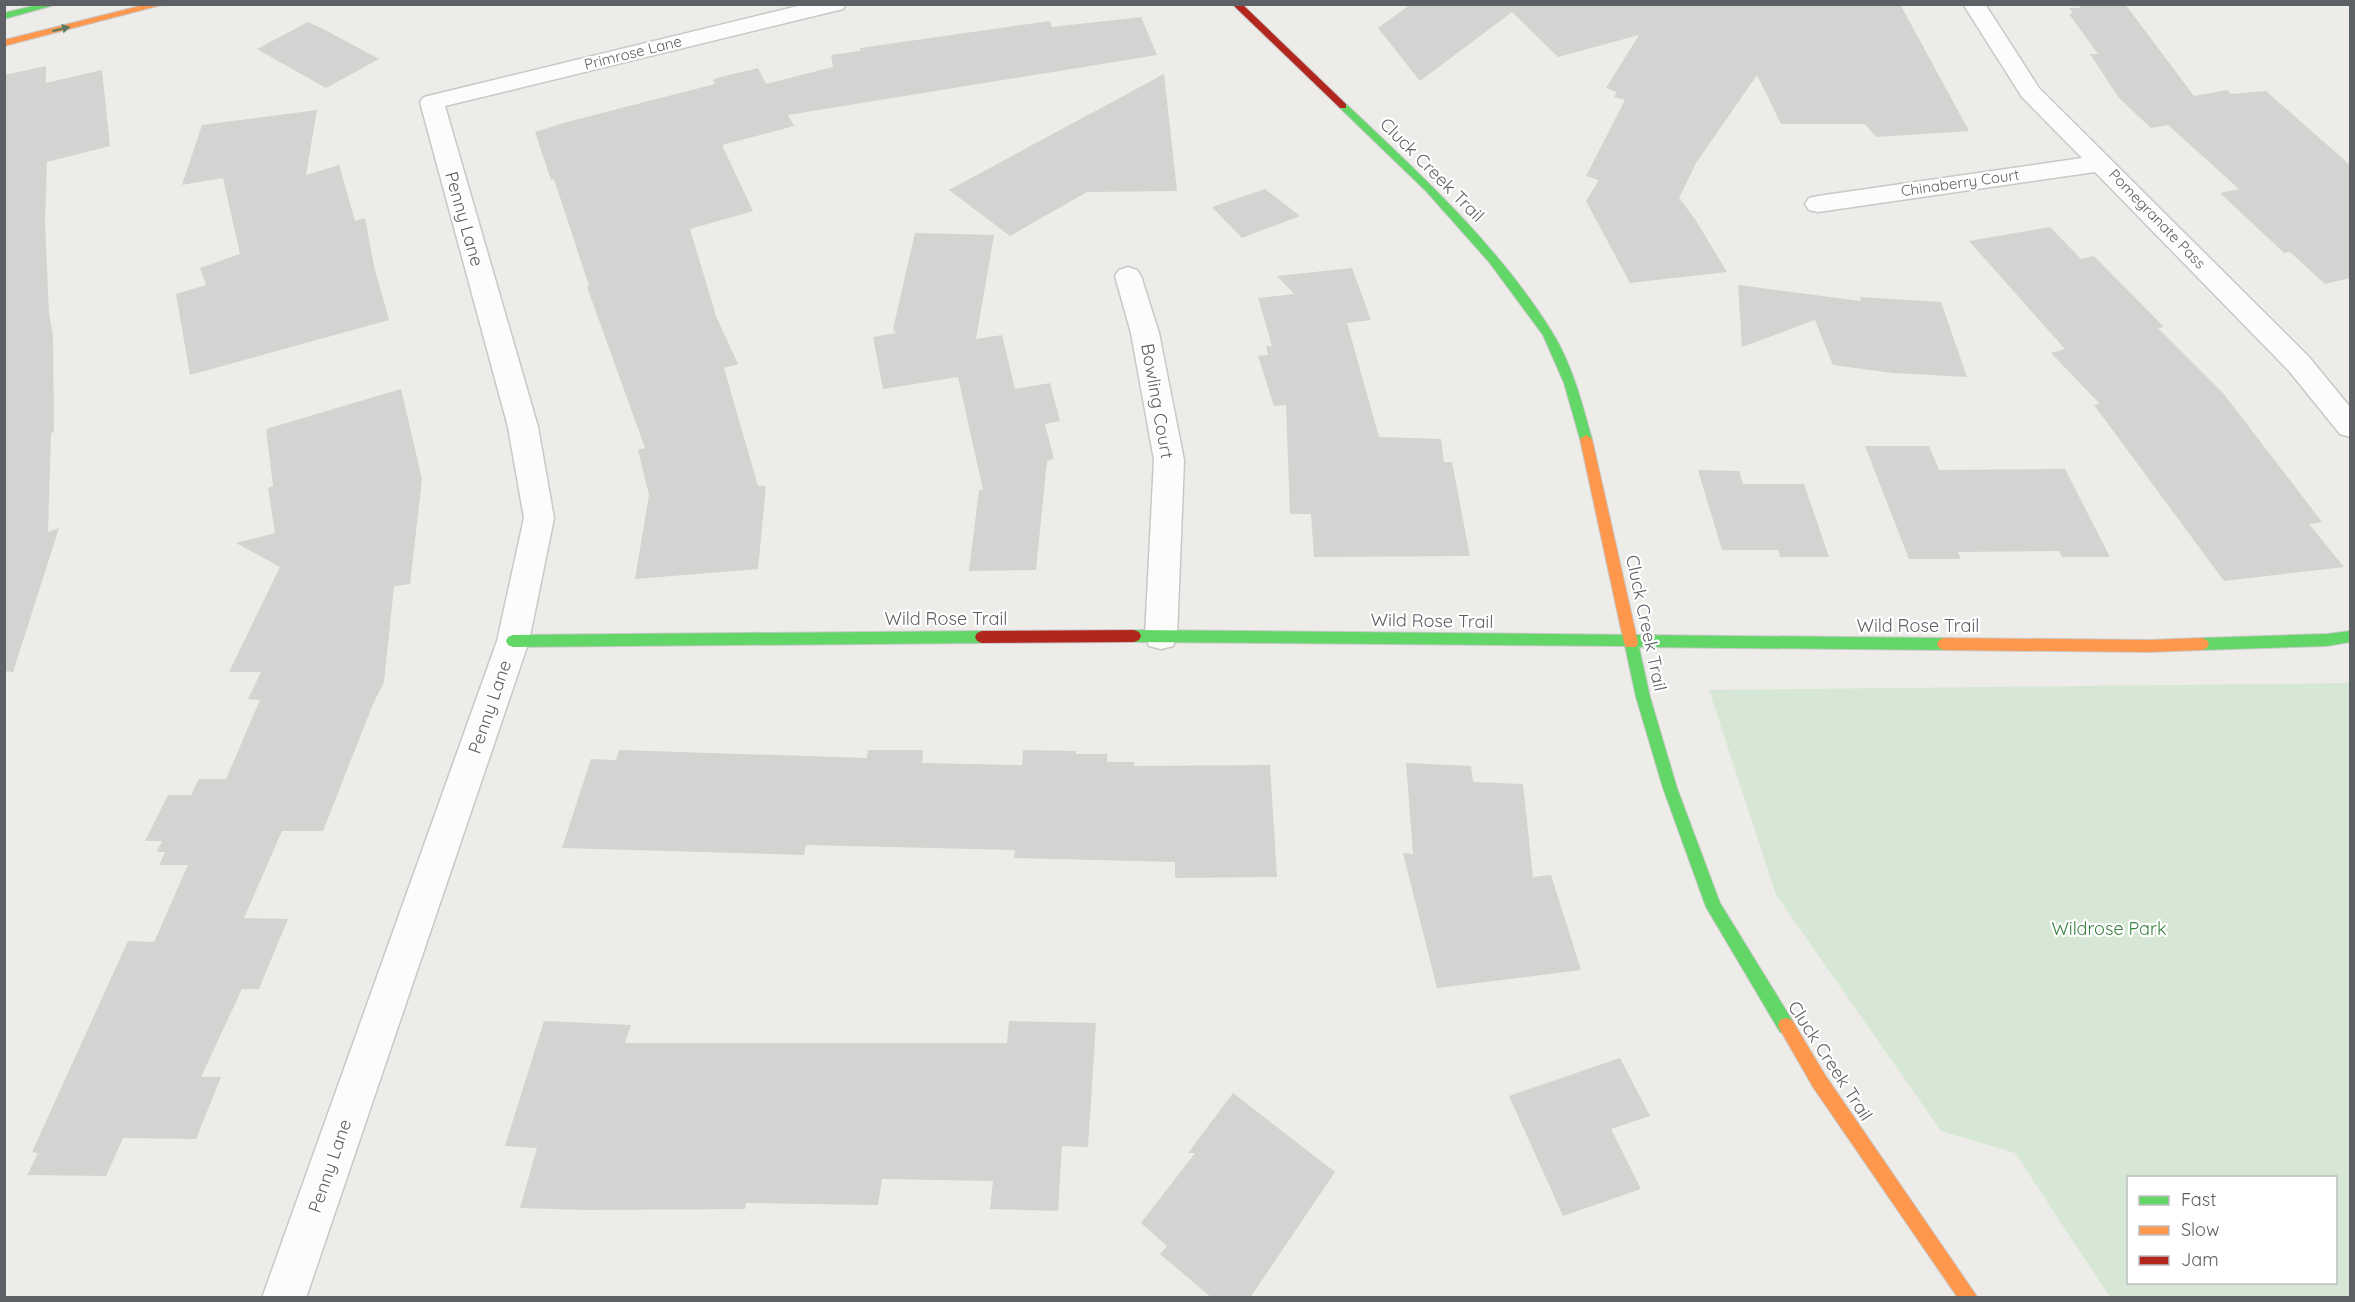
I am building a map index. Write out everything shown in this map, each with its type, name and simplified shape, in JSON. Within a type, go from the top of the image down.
[{"type":"street","points":[[4,16],[54,4]]},
{"type":"street","points":[[4,43],[161,4]]},
{"type":"street","name":"Primrose Lane","points":[[432,102],[835,4]]},
{"type":"street","name":"Cluck Creek Trail","points":[[1236,4],[1430,189],[1493,259],[1548,334],[1570,383],[1585,435],[1643,698],[1670,788],[1714,907],[1819,1081],[1969,1298]]},
{"type":"street","name":"Pomegranate Pass","points":[[1974,4],[2030,92],[2299,364],[2350,426]]},
{"type":"street","name":"Penny Lane","points":[[285,1298],[513,641],[539,518],[523,428],[432,102]]},
{"type":"street","name":"Chinaberry Court","points":[[1818,204],[2102,163]]},
{"type":"street","name":"Bowling Court","points":[[1128,276],[1145,333],[1169,460],[1161,636]]},
{"type":"street","name":"Wild Rose Trail","points":[[513,641],[1161,636],[2149,646],[2327,640],[2350,637]]},
{"type":"green space","name":"Wildrose Park","points":[[2350,683],[2350,1297],[2110,1297],[2015,1153],[1941,1131],[1776,895],[1709,690]]},
{"type":"building","points":[[1411,4],[1900,4],[1969,131],[1876,137],[1865,124],[1781,124],[1757,75],[1696,163],[1679,198],[1695,219],[1727,272],[1630,283],[1586,201],[1599,180],[1586,176],[1625,100],[1614,97],[1617,92],[1606,88],[1639,35],[1558,57],[1512,12],[1420,81],[1378,28]]},
{"type":"building","points":[[2078,4],[2125,4],[2194,96],[2227,90],[2231,94],[2266,91],[2350,165],[2350,278],[2325,284],[2290,252],[2284,253],[2220,193],[2239,189],[2168,125],[2151,128],[2119,98],[2090,54],[2098,54],[2069,14],[2073,14],[2069,8],[2080,8]]},
{"type":"building","points":[[1141,17],[1157,55],[788,115],[794,126],[722,145],[753,211],[690,229],[716,316],[738,364],[724,368],[758,486],[766,486],[758,569],[635,579],[649,495],[638,450],[645,448],[587,287],[589,286],[554,179],[551,180],[535,132],[715,84],[713,79],[758,68],[766,84],[833,67],[831,55],[861,51],[860,48],[1050,21],[1052,27]]},
{"type":"building","points":[[308,22],[379,59],[326,88],[257,49]]},
{"type":"building","points":[[46,66],[46,83],[102,70],[110,146],[47,162],[45,222],[49,313],[53,336],[54,432],[51,433],[48,532],[59,528],[13,672],[4,671],[4,75]]},
{"type":"building","points":[[1164,74],[1177,191],[1087,192],[1010,236],[949,190]]},
{"type":"building","points":[[317,110],[306,175],[339,165],[355,221],[365,218],[374,266],[389,320],[190,375],[176,294],[206,285],[200,268],[240,254],[223,178],[182,185],[202,125]]},
{"type":"building","points":[[1265,189],[1300,216],[1242,238],[1212,207]]},
{"type":"building","points":[[2050,227],[2081,259],[2094,256],[2164,327],[2158,328],[2223,393],[2322,522],[2309,524],[2344,567],[2224,581],[2094,405],[2100,404],[2051,353],[2065,349],[1969,241]]},
{"type":"building","points":[[915,233],[994,235],[976,339],[1002,335],[1015,389],[1050,383],[1060,421],[1045,424],[1054,459],[1047,461],[1036,570],[969,571],[979,490],[983,490],[958,377],[883,389],[873,337],[896,333],[893,329]]},
{"type":"building","points":[[1352,268],[1371,320],[1347,323],[1379,437],[1441,439],[1444,462],[1452,462],[1470,556],[1314,557],[1311,514],[1290,514],[1286,405],[1274,406],[1258,356],[1268,355],[1266,346],[1272,346],[1258,298],[1294,294],[1277,276]]},
{"type":"building","points":[[1738,285],[1861,301],[1860,297],[1941,302],[1967,377],[1893,373],[1833,365],[1815,320],[1742,347]]},
{"type":"building","points":[[401,389],[422,479],[410,584],[394,586],[384,682],[373,704],[323,831],[282,831],[244,918],[288,919],[259,989],[242,989],[201,1077],[221,1077],[196,1139],[123,1138],[106,1176],[27,1175],[38,1153],[32,1152],[128,941],[154,942],[188,865],[159,865],[165,852],[157,852],[162,841],[145,841],[168,795],[191,795],[199,779],[226,779],[260,700],[248,699],[261,672],[229,672],[280,567],[236,543],[275,533],[268,488],[273,486],[266,429]]},
{"type":"building","points":[[1865,446],[1929,446],[1939,470],[2065,469],[2110,557],[2062,557],[2059,551],[1958,552],[1961,559],[1909,559]]},
{"type":"building","points":[[1698,470],[1739,471],[1743,484],[1804,484],[1829,557],[1780,557],[1778,550],[1722,550]]},
{"type":"building","points":[[619,750],[867,758],[868,750],[923,750],[922,763],[1022,765],[1023,750],[1076,751],[1076,754],[1107,754],[1107,762],[1134,762],[1134,766],[1270,765],[1277,877],[1175,878],[1175,862],[1014,858],[1015,850],[806,845],[804,855],[562,848],[591,759],[616,760]]},
{"type":"building","points":[[1406,763],[1471,766],[1473,782],[1523,784],[1533,877],[1551,875],[1581,970],[1437,988],[1403,853],[1413,854]]},
{"type":"building","points":[[544,1021],[631,1025],[625,1043],[1007,1043],[1009,1021],[1096,1023],[1088,1147],[1062,1146],[1058,1211],[990,1209],[993,1181],[882,1179],[878,1205],[746,1203],[745,1209],[520,1208],[537,1148],[505,1146]]},
{"type":"building","points":[[1620,1058],[1650,1116],[1611,1129],[1641,1189],[1563,1216],[1509,1096]]},
{"type":"building","points":[[1233,1093],[1335,1172],[1250,1298],[1212,1298],[1160,1254],[1167,1246],[1141,1223],[1195,1153],[1188,1153]]},
{"type":"traffic: fast","points":[[4,16],[54,4]]},
{"type":"traffic: fast","points":[[1343,106],[1430,189],[1493,259],[1548,334],[1570,383],[1586,439]]},
{"type":"traffic: fast","points":[[1134,636],[1944,644]]},
{"type":"traffic: fast","points":[[513,641],[982,637]]},
{"type":"traffic: fast","points":[[2202,644],[2327,640],[2350,637]]},
{"type":"traffic: fast","points":[[1631,643],[1643,697],[1670,788],[1714,907],[1786,1026]]},
{"type":"traffic: slow","points":[[4,43],[161,4]]},
{"type":"traffic: slow","points":[[1586,439],[1631,643]]},
{"type":"traffic: slow","points":[[1944,644],[2149,646],[2202,644]]},
{"type":"traffic: slow","points":[[1786,1026],[1819,1081],[1969,1298]]},
{"type":"traffic: jam","points":[[1236,4],[1343,106]]},
{"type":"traffic: jam","points":[[982,637],[1134,636]]}]
